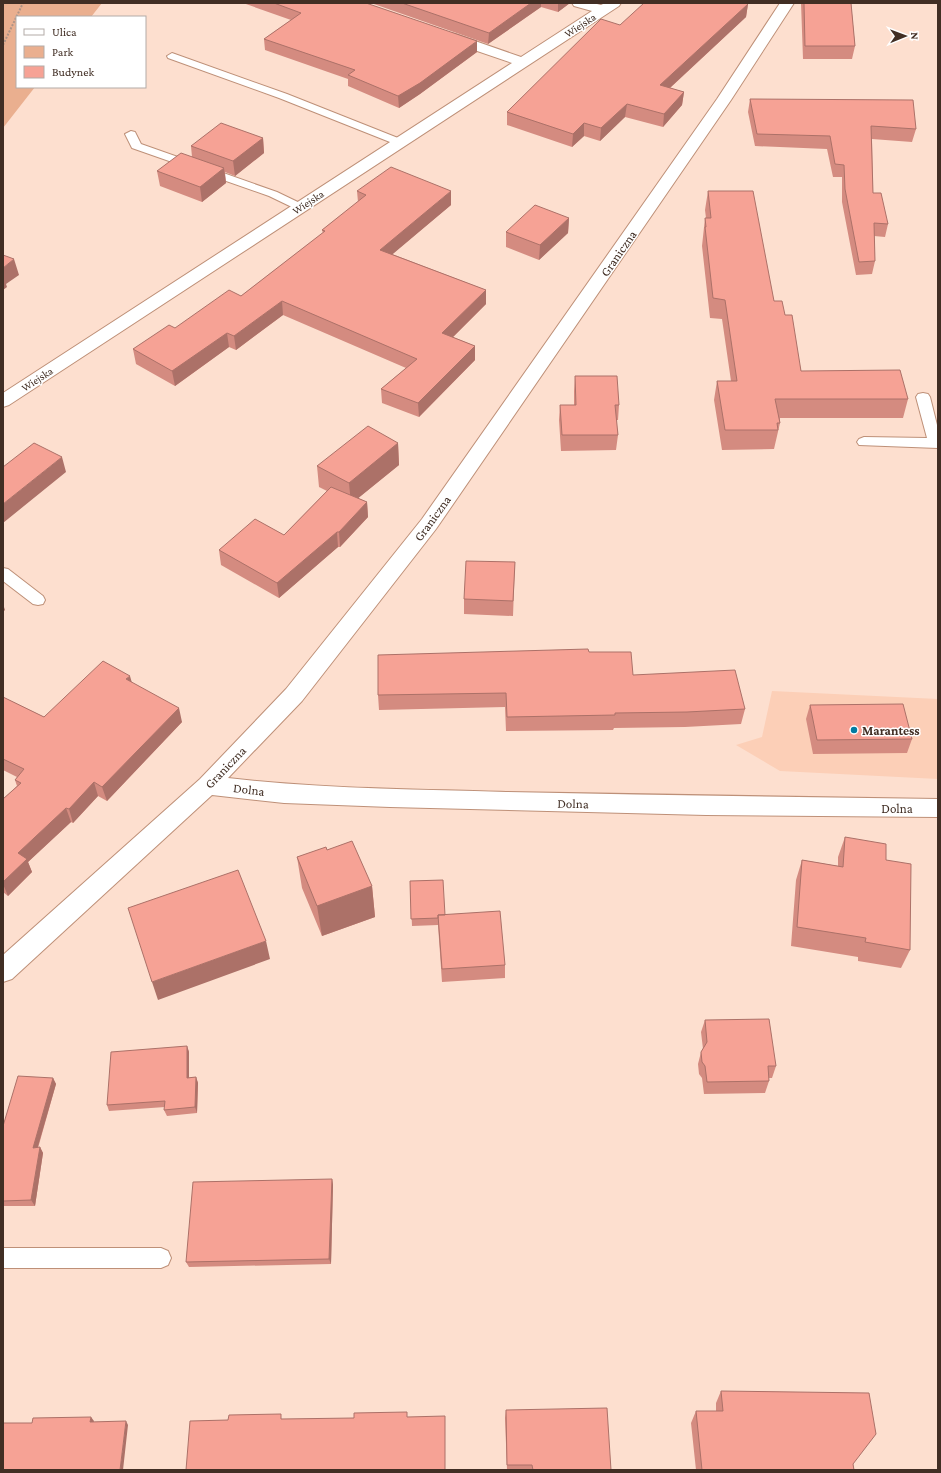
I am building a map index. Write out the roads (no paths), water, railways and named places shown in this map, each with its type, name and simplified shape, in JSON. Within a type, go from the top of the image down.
[{"type":"street","points":[[580,3],[608,7]]},
{"type":"street","name":"Graniczna","points":[[7,961],[208,785],[294,695],[429,524],[724,100],[787,3]]},
{"type":"street","name":"Wiejska","points":[[3,401],[608,7]]},
{"type":"street","points":[[434,31],[522,62]]},
{"type":"street","name":"Dolna","points":[[208,785],[284,794],[390,798],[706,806],[938,808]]},
{"type":"lane","points":[[172,56],[283,96],[399,142]]},
{"type":"lane","points":[[131,134],[136,146],[272,194],[300,207]]},
{"type":"lane","points":[[864,442],[936,443],[923,397]]},
{"type":"lane","points":[[3,573],[38,600]]},
{"type":"lane","points":[[3,1258],[161,1258]]},
{"type":"place","name":"Marantess","points":[[854,730]]}]
